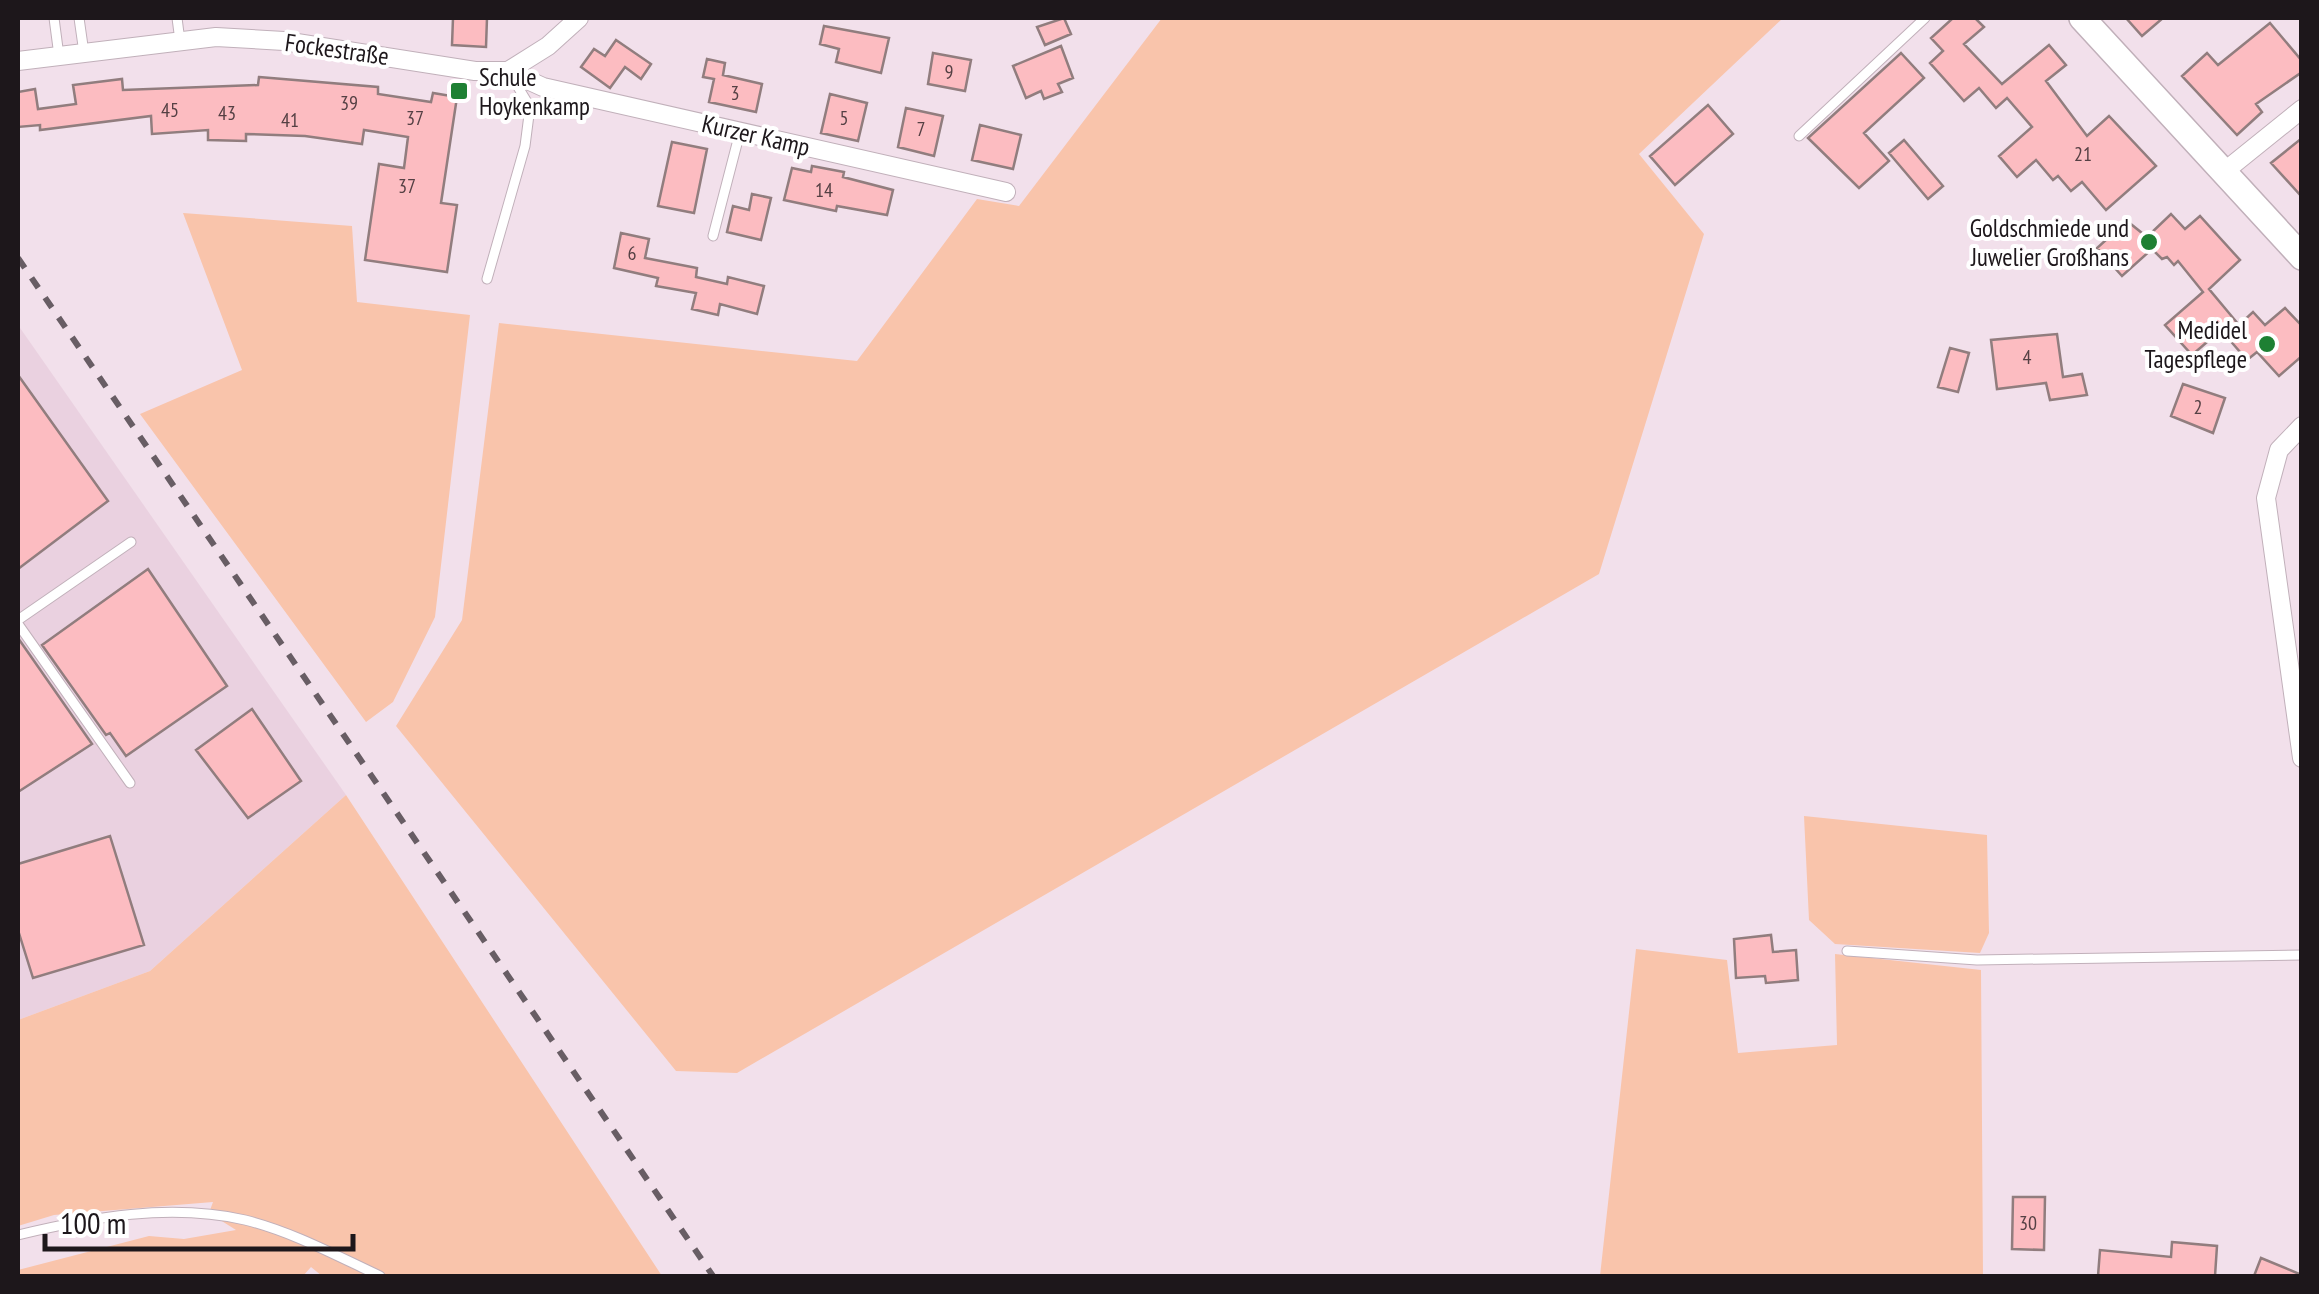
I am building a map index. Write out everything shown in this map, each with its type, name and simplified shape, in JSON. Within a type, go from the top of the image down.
[{"type":"main road","points":[[2091,21],[2302,258]]},
{"type":"street","points":[[508,70],[548,46],[579,18]]},
{"type":"street","name":"Fockestraße","points":[[18,61],[216,37],[284,41],[475,70],[508,70]]},
{"type":"street","name":"Kurzer Kamp","points":[[508,70],[543,87],[1006,192]]},
{"type":"street","points":[[2224,172],[2302,109]]},
{"type":"street","points":[[2302,426],[2278,450],[2266,498],[2302,758]]},
{"type":"lane","points":[[54,18],[59,56]]},
{"type":"lane","points":[[79,18],[84,53]]},
{"type":"lane","points":[[177,18],[180,42]]},
{"type":"lane","points":[[1799,136],[1925,18]]},
{"type":"lane","points":[[487,278],[525,146],[530,107],[508,70]]},
{"type":"lane","points":[[713,236],[740,132]]},
{"type":"lane","points":[[130,783],[18,622],[131,542]]},
{"type":"lane","points":[[1847,951],[1977,960],[2302,955]]},
{"type":"lane","points":[[18,1235],[74,1222],[166,1211],[245,1220],[307,1242],[380,1276]]},
{"type":"shaded area","points":[[1162,18],[1783,18],[1639,154],[1704,234],[1599,574],[737,1073],[676,1071],[396,726],[462,620],[499,323],[857,361],[977,199],[1019,206]]},
{"type":"shaded area","points":[[183,213],[352,226],[357,302],[470,315],[435,617],[393,702],[366,722],[140,414],[242,370]]},
{"type":"shaded area","points":[[18,325],[346,795],[150,971],[18,1020]]},
{"type":"shaded area","points":[[346,795],[662,1276],[322,1276],[311,1267],[303,1276],[18,1276],[18,1270],[149,1236],[184,1239],[236,1230],[209,1213],[213,1202],[54,1215],[18,1226],[18,1020],[150,971]]},
{"type":"shaded area","points":[[1804,816],[1987,835],[1989,933],[1980,953],[1835,944],[1809,920]]},
{"type":"shaded area","points":[[1636,949],[1727,960],[1738,1053],[1837,1045],[1835,954],[1981,970],[1983,1276],[1600,1276]]},
{"type":"building","points":[[453,18],[487,18],[486,47],[452,45]]},
{"type":"building","points":[[1064,18],[1071,34],[1045,45],[1037,27]]},
{"type":"building","points":[[1953,18],[1975,18],[1984,27],[1964,44],[2002,84],[2049,45],[2066,65],[2046,81],[2087,136],[2109,116],[2156,166],[2106,210],[2082,182],[2071,191],[2058,176],[2053,180],[2036,160],[2017,177],[1999,156],[2032,127],[2007,98],[1996,108],[1979,88],[1964,101],[1930,63],[1943,51],[1931,38]]},
{"type":"building","points":[[2126,18],[2163,18],[2142,36]]},
{"type":"building","points":[[2270,23],[2302,61],[2302,72],[2256,104],[2262,112],[2237,135],[2182,76],[2207,53],[2218,65]]},
{"type":"building","points":[[824,26],[889,38],[881,73],[836,62],[839,49],[820,44]]},
{"type":"building","points":[[616,40],[651,64],[641,79],[625,67],[610,88],[581,67],[594,49],[605,56]]},
{"type":"building","points":[[1061,46],[1073,78],[1058,84],[1062,92],[1044,99],[1041,91],[1026,98],[1013,66]]},
{"type":"building","points":[[933,53],[971,60],[965,91],[928,84]]},
{"type":"building","points":[[1901,53],[1924,78],[1864,133],[1889,161],[1859,188],[1808,138]]},
{"type":"building","points":[[707,59],[725,63],[723,75],[762,84],[756,112],[709,102],[714,79],[703,77]]},
{"type":"building","points":[[259,77],[378,87],[378,94],[431,102],[433,93],[457,97],[441,203],[457,205],[447,272],[365,260],[379,164],[404,168],[408,137],[364,130],[362,144],[305,136],[246,134],[246,141],[208,140],[208,130],[152,134],[151,116],[40,130],[40,125],[18,127],[18,92],[35,89],[38,109],[76,104],[73,85],[122,79],[123,90],[258,85]]},
{"type":"building","points":[[830,94],[867,103],[858,141],[821,133]]},
{"type":"building","points":[[1708,105],[1733,134],[1675,185],[1650,156]]},
{"type":"building","points":[[906,108],[943,116],[934,156],[898,147]]},
{"type":"building","points":[[980,125],[1021,135],[1013,169],[972,160]]},
{"type":"building","points":[[2302,138],[2302,197],[2271,163]]},
{"type":"building","points":[[1904,140],[1943,186],[1928,199],[1889,153]]},
{"type":"building","points":[[672,142],[707,149],[694,213],[658,206]]},
{"type":"building","points":[[812,166],[844,172],[843,177],[893,190],[887,215],[837,206],[836,211],[784,200],[792,168],[811,172]]},
{"type":"building","points":[[752,194],[771,198],[761,240],[727,232],[733,206],[749,210]]},
{"type":"building","points":[[2171,214],[2185,229],[2200,216],[2240,260],[2209,289],[2239,325],[2253,312],[2265,325],[2285,308],[2302,326],[2302,356],[2279,376],[2257,352],[2247,360],[2221,330],[2192,355],[2165,325],[2203,292],[2178,261],[2174,265],[2152,249],[2122,276],[2097,248],[2127,221],[2147,237]]},
{"type":"building","points":[[621,233],[649,239],[645,258],[697,268],[696,277],[727,284],[728,277],[764,286],[757,314],[720,304],[718,315],[692,309],[696,293],[656,286],[658,278],[614,268]]},
{"type":"building","points":[[2057,334],[2063,377],[2082,374],[2087,395],[2050,400],[2046,383],[1997,389],[1991,340]]},
{"type":"building","points":[[1950,348],[1969,353],[1958,392],[1938,387]]},
{"type":"building","points":[[18,375],[108,501],[18,569]]},
{"type":"building","points":[[2183,384],[2225,398],[2213,433],[2171,416]]},
{"type":"building","points":[[148,569],[227,686],[126,756],[110,733],[106,735],[42,645]]},
{"type":"building","points":[[18,638],[92,744],[18,792]]},
{"type":"building","points":[[252,709],[301,781],[248,818],[196,750]]},
{"type":"building","points":[[110,836],[144,945],[33,978],[18,930],[18,864]]},
{"type":"building","points":[[1771,935],[1773,952],[1796,950],[1798,980],[1766,983],[1765,976],[1736,978],[1734,939]]},
{"type":"building","points":[[2013,1197],[2045,1197],[2044,1250],[2012,1249]]},
{"type":"building","points":[[2172,1242],[2217,1246],[2215,1276],[2098,1276],[2100,1250],[2171,1257]]},
{"type":"building","points":[[2261,1258],[2302,1275],[2302,1276],[2254,1276]]},
{"type":"railway","points":[[18,258],[713,1276]]},
{"type":"place","name":"Schule Hoykenkamp","points":[[459,91]]},
{"type":"place","name":"Goldschmiede und Juwelier Großhans","points":[[2149,242]]},
{"type":"place","name":"Medidel Tagespflege","points":[[2267,344]]}]
